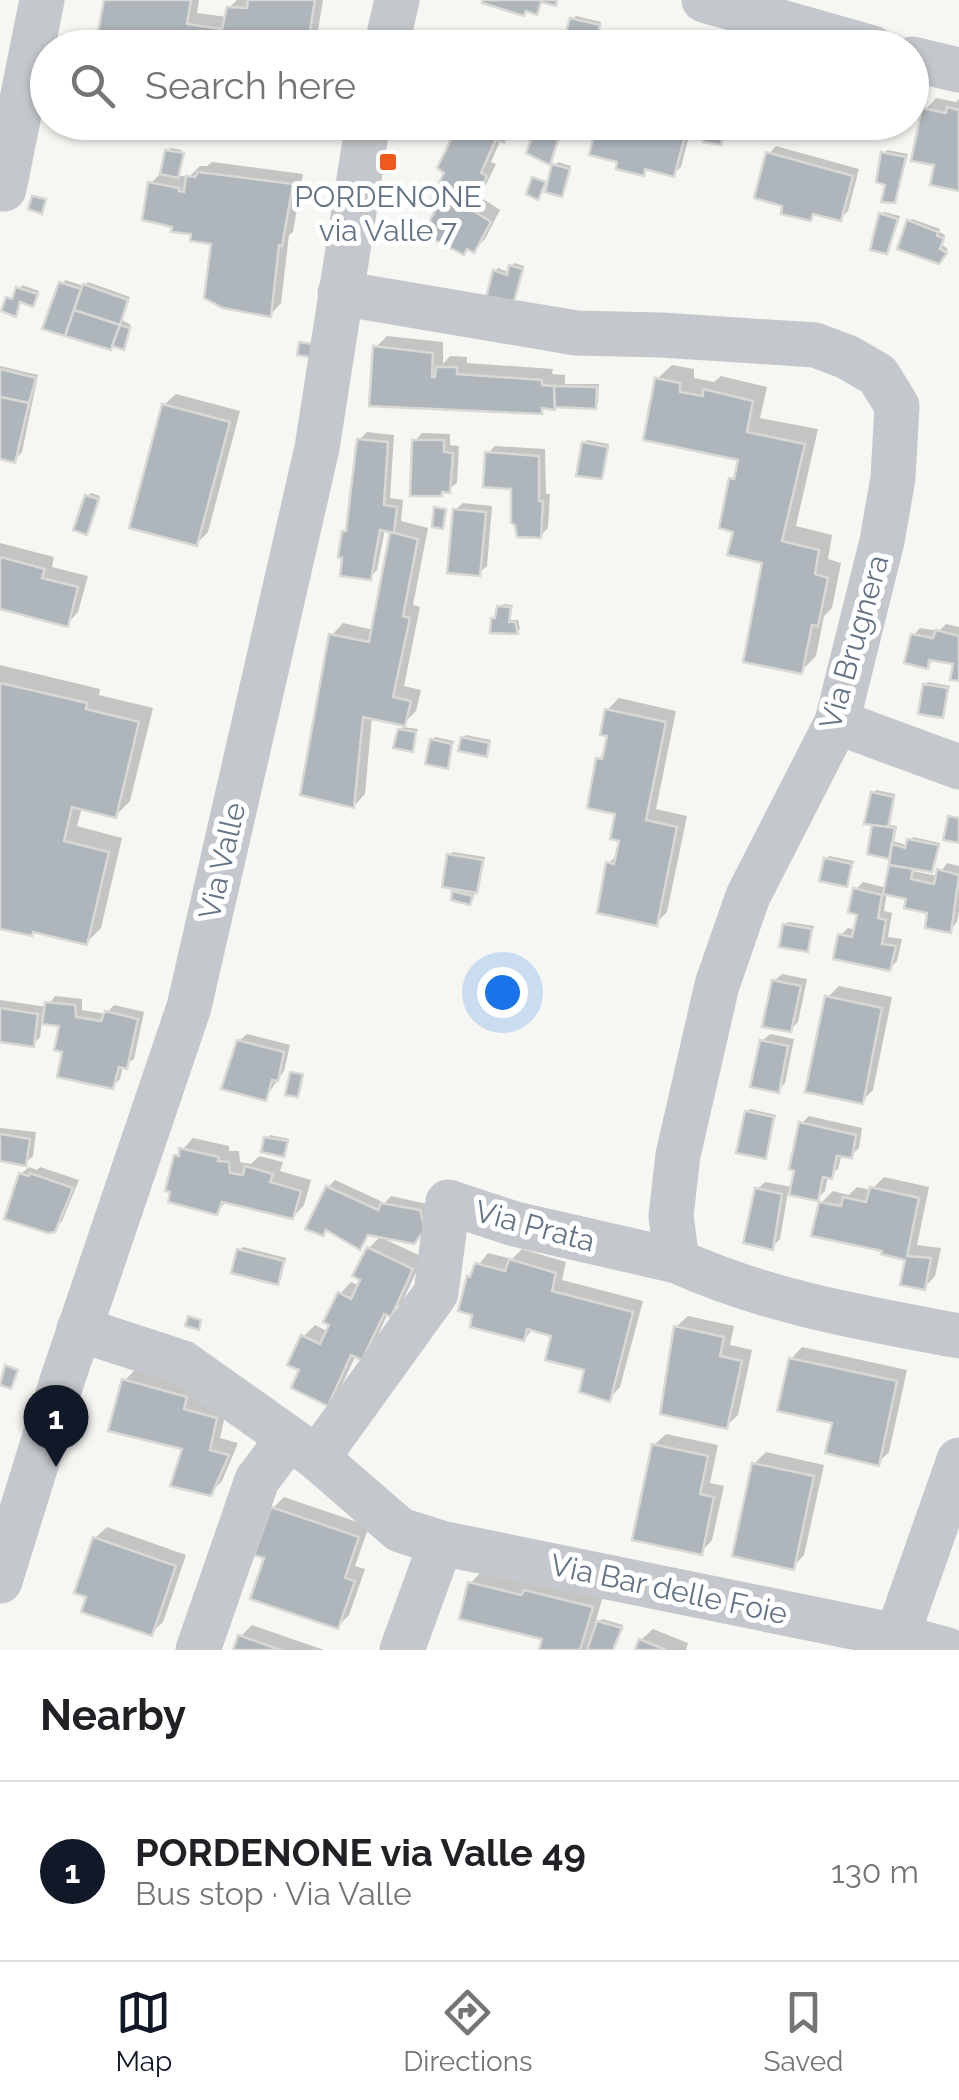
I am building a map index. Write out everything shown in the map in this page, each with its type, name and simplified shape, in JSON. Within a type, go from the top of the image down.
[{"type":"street","points":[[390,30],[397,0]]},
{"type":"street","points":[[704,0],[809,30]]},
{"type":"street","points":[[4,189],[26,24]]},
{"type":"street","points":[[929,63],[959,70]]},
{"type":"street","name":"Via Valle","points":[[0,1581],[79,1329],[189,1007],[317,448],[365,140]]},
{"type":"street","name":"Via Brugnera","points":[[340,292],[576,333],[661,334],[815,345],[847,357],[878,376],[897,406],[893,478],[882,541],[836,722],[748,896],[717,985],[678,1154],[671,1216],[677,1261]]},
{"type":"street","points":[[836,722],[959,767]]},
{"type":"street","name":"Via Prata","points":[[302,1449],[436,1293],[448,1202],[515,1224],[677,1261]]},
{"type":"street","points":[[677,1261],[724,1282],[827,1311],[959,1336]]},
{"type":"street","name":"Via Bar delle Foie","points":[[79,1329],[182,1363],[302,1449],[400,1530],[441,1543],[896,1636],[947,1650]]},
{"type":"street","points":[[198,1650],[257,1480],[302,1449]]},
{"type":"street","points":[[896,1636],[959,1460]]},
{"type":"street","points":[[402,1650],[441,1543]]},
{"type":"building","points":[[104,0],[191,0],[187,24],[222,29],[227,7],[247,8],[248,0],[315,0],[310,30],[98,30]]},
{"type":"building","points":[[557,0],[556,6],[541,2],[537,15],[526,11],[524,16],[482,3]]},
{"type":"building","points":[[570,18],[600,25],[599,30],[567,30]]},
{"type":"building","points":[[947,107],[959,110],[959,191],[930,185],[934,165],[911,161],[915,140],[929,140],[929,109],[946,113]]},
{"type":"building","points":[[451,140],[496,140],[481,173],[487,176],[471,209],[491,222],[474,253],[467,249],[464,255],[423,234],[436,209],[429,204],[444,173],[437,168]]},
{"type":"building","points":[[531,140],[558,140],[550,165],[526,153]]},
{"type":"building","points":[[593,140],[684,140],[674,177],[645,169],[644,176],[616,169],[617,162],[589,155]]},
{"type":"building","points":[[704,140],[722,140],[721,145]]},
{"type":"building","points":[[165,150],[184,153],[178,178],[160,174]]},
{"type":"building","points":[[766,152],[853,176],[841,221],[813,214],[811,221],[781,214],[782,206],[754,198]]},
{"type":"building","points":[[881,152],[906,157],[895,203],[881,202],[885,185],[876,182]]},
{"type":"building","points":[[552,164],[570,169],[562,197],[545,192]]},
{"type":"building","points":[[198,172],[293,184],[282,246],[279,245],[271,317],[223,308],[204,298],[211,244],[190,241],[191,234],[171,232],[172,227],[142,220],[148,182],[184,192],[186,176],[195,177]]},
{"type":"building","points":[[532,177],[546,182],[538,200],[526,194]]},
{"type":"building","points":[[32,196],[46,199],[42,214],[28,209]]},
{"type":"building","points":[[879,213],[898,219],[887,254],[870,250]]},
{"type":"building","points":[[907,220],[944,238],[940,249],[947,253],[939,264],[897,249]]},
{"type":"building","points":[[509,265],[523,269],[514,301],[486,298],[493,270],[507,275]]},
{"type":"building","points":[[59,282],[81,289],[65,336],[42,329]]},
{"type":"building","points":[[83,284],[128,300],[120,325],[74,310]]},
{"type":"building","points":[[16,287],[38,294],[33,307],[20,302],[16,317],[1,311],[6,297],[12,299]]},
{"type":"building","points":[[74,310],[120,325],[111,350],[65,336]]},
{"type":"building","points":[[120,325],[130,328],[124,350],[112,346]]},
{"type":"building","points":[[299,342],[313,344],[311,357],[297,355]]},
{"type":"building","points":[[373,346],[433,353],[432,377],[436,367],[457,367],[457,374],[542,380],[542,385],[554,386],[555,410],[542,408],[542,414],[369,406]]},
{"type":"building","points":[[0,369],[36,378],[29,403],[0,397]]},
{"type":"building","points":[[655,378],[680,383],[680,392],[703,396],[703,389],[753,401],[747,432],[805,444],[782,541],[819,550],[815,574],[828,578],[818,626],[812,625],[802,674],[743,662],[762,563],[727,555],[733,532],[719,528],[729,478],[734,479],[738,460],[643,440]]},
{"type":"building","points":[[554,386],[597,387],[596,409],[555,407]]},
{"type":"building","points":[[0,397],[29,403],[15,463],[0,459]]},
{"type":"building","points":[[162,404],[230,422],[197,546],[129,528]]},
{"type":"building","points":[[357,439],[388,442],[384,505],[397,507],[394,533],[380,530],[371,580],[340,576],[342,558],[338,557],[342,531],[346,531]]},
{"type":"building","points":[[412,440],[444,440],[444,452],[453,453],[450,493],[410,496]]},
{"type":"building","points":[[582,442],[608,447],[602,479],[576,476]]},
{"type":"building","points":[[485,452],[539,456],[541,538],[517,537],[511,523],[511,489],[483,487]]},
{"type":"building","points":[[85,495],[99,499],[87,535],[73,530]]},
{"type":"building","points":[[434,507],[446,509],[443,529],[432,527]]},
{"type":"building","points":[[453,509],[486,512],[480,576],[447,573]]},
{"type":"building","points":[[390,532],[418,539],[403,616],[410,618],[393,697],[411,701],[405,726],[363,717],[354,808],[300,795],[329,634],[369,642]]},
{"type":"building","points":[[0,557],[45,569],[42,578],[78,587],[68,627],[0,609]]},
{"type":"building","points":[[497,606],[511,607],[509,622],[515,622],[518,634],[490,633]]},
{"type":"building","points":[[936,630],[959,636],[959,681],[950,680],[953,664],[929,660],[928,669],[904,663],[911,634],[933,638]]},
{"type":"building","points":[[0,683],[87,703],[86,709],[139,722],[116,818],[72,807],[64,841],[109,852],[87,945],[33,932],[32,936],[0,929]]},
{"type":"building","points":[[923,684],[948,688],[943,718],[918,714]]},
{"type":"building","points":[[605,709],[666,722],[646,820],[677,827],[657,926],[597,913],[606,862],[614,864],[619,841],[610,839],[615,814],[587,808],[596,758],[602,759],[607,736],[600,735]]},
{"type":"building","points":[[398,729],[416,732],[413,752],[393,748]]},
{"type":"building","points":[[461,737],[489,743],[487,757],[458,751]]},
{"type":"building","points":[[430,739],[452,744],[448,769],[425,764]]},
{"type":"building","points":[[871,792],[894,797],[888,827],[864,824]]},
{"type":"building","points":[[948,816],[959,818],[959,843],[943,840]]},
{"type":"building","points":[[872,825],[895,828],[889,859],[867,854]]},
{"type":"building","points":[[907,839],[939,845],[932,872],[889,865],[892,844],[905,848]]},
{"type":"building","points":[[447,854],[483,860],[477,893],[442,887]]},
{"type":"building","points":[[824,858],[852,864],[847,887],[819,881]]},
{"type":"building","points":[[889,865],[913,869],[911,879],[934,884],[937,869],[959,875],[951,933],[925,928],[927,913],[904,908],[906,899],[883,894]]},
{"type":"building","points":[[853,888],[882,895],[878,918],[886,920],[882,944],[896,946],[890,971],[833,959],[838,934],[852,937],[857,915],[848,912]]},
{"type":"building","points":[[452,891],[473,896],[470,905],[451,900]]},
{"type":"building","points":[[783,924],[812,929],[808,952],[779,947]]},
{"type":"building","points":[[772,980],[801,986],[791,1032],[762,1027]]},
{"type":"building","points":[[825,996],[882,1008],[863,1104],[805,1092]]},
{"type":"building","points":[[45,1002],[75,1005],[76,1017],[101,1021],[105,1011],[138,1019],[127,1069],[119,1067],[113,1089],[57,1077],[62,1052],[54,1050],[59,1026],[42,1024]]},
{"type":"building","points":[[0,1008],[38,1014],[34,1047],[0,1042]]},
{"type":"building","points":[[237,1040],[284,1052],[278,1081],[272,1080],[266,1101],[221,1089]]},
{"type":"building","points":[[760,1040],[788,1046],[779,1093],[750,1087]]},
{"type":"building","points":[[290,1072],[303,1074],[298,1097],[285,1095]]},
{"type":"building","points":[[745,1111],[774,1117],[766,1159],[736,1153]]},
{"type":"building","points":[[799,1122],[856,1135],[852,1158],[837,1156],[832,1179],[823,1177],[818,1201],[789,1195],[794,1171],[789,1169]]},
{"type":"building","points":[[0,1134],[30,1139],[26,1166],[0,1161]]},
{"type":"building","points":[[264,1137],[288,1141],[284,1157],[261,1152]]},
{"type":"building","points":[[179,1148],[219,1157],[218,1161],[229,1162],[230,1173],[243,1175],[245,1166],[273,1174],[270,1182],[301,1191],[293,1219],[222,1202],[217,1215],[168,1202],[170,1192],[165,1191]]},
{"type":"building","points":[[19,1173],[73,1188],[55,1232],[4,1219]]},
{"type":"building","points":[[326,1186],[378,1210],[381,1203],[420,1210],[425,1229],[414,1244],[368,1235],[360,1250],[326,1230],[323,1236],[305,1229]]},
{"type":"building","points":[[870,1187],[919,1198],[907,1256],[931,1258],[925,1290],[900,1285],[905,1260],[881,1254],[882,1251],[811,1236],[819,1202],[841,1206],[843,1197],[866,1202]]},
{"type":"building","points":[[755,1188],[782,1194],[773,1250],[743,1243]]},
{"type":"building","points":[[367,1247],[413,1269],[391,1317],[384,1314],[362,1360],[351,1355],[328,1406],[291,1388],[299,1370],[287,1365],[301,1335],[320,1344],[329,1325],[323,1322],[338,1292],[351,1299],[360,1280],[352,1276]]},
{"type":"building","points":[[237,1249],[284,1261],[278,1285],[231,1273]]},
{"type":"building","points":[[509,1259],[556,1273],[552,1291],[633,1312],[610,1402],[579,1392],[584,1370],[545,1360],[551,1336],[527,1329],[524,1341],[470,1327],[472,1315],[458,1311],[467,1276],[470,1277],[475,1263],[505,1271]]},
{"type":"building","points":[[188,1316],[201,1320],[199,1330],[185,1326]]},
{"type":"building","points":[[674,1326],[724,1337],[720,1356],[742,1361],[727,1429],[660,1414]]},
{"type":"building","points":[[789,1358],[897,1381],[879,1466],[825,1453],[832,1423],[777,1411]]},
{"type":"building","points":[[5,1365],[18,1370],[11,1389],[0,1385]]},
{"type":"building","points":[[122,1379],[187,1397],[184,1409],[217,1418],[210,1450],[229,1455],[211,1496],[170,1486],[182,1449],[108,1431]]},
{"type":"building","points":[[652,1444],[708,1456],[700,1494],[714,1497],[702,1555],[632,1540]]},
{"type":"building","points":[[752,1463],[814,1476],[794,1570],[732,1556]]},
{"type":"building","points":[[271,1507],[359,1537],[345,1578],[355,1581],[338,1629],[250,1599],[264,1558],[254,1555]]},
{"type":"building","points":[[93,1537],[176,1566],[152,1636],[81,1612],[86,1597],[74,1593]]},
{"type":"building","points":[[468,1582],[521,1595],[524,1590],[593,1607],[580,1650],[539,1650],[542,1639],[459,1619]]},
{"type":"building","points":[[597,1621],[622,1628],[613,1650],[587,1650]]},
{"type":"building","points":[[238,1635],[281,1650],[233,1650]]},
{"type":"building","points":[[639,1639],[666,1650],[635,1650]]},
{"type":"place","name":"PORDENONE via Valle 7","points":[[388,162]]},
{"type":"place","name":"PORDENONE via Valle 49","points":[[56,1467]]}]
